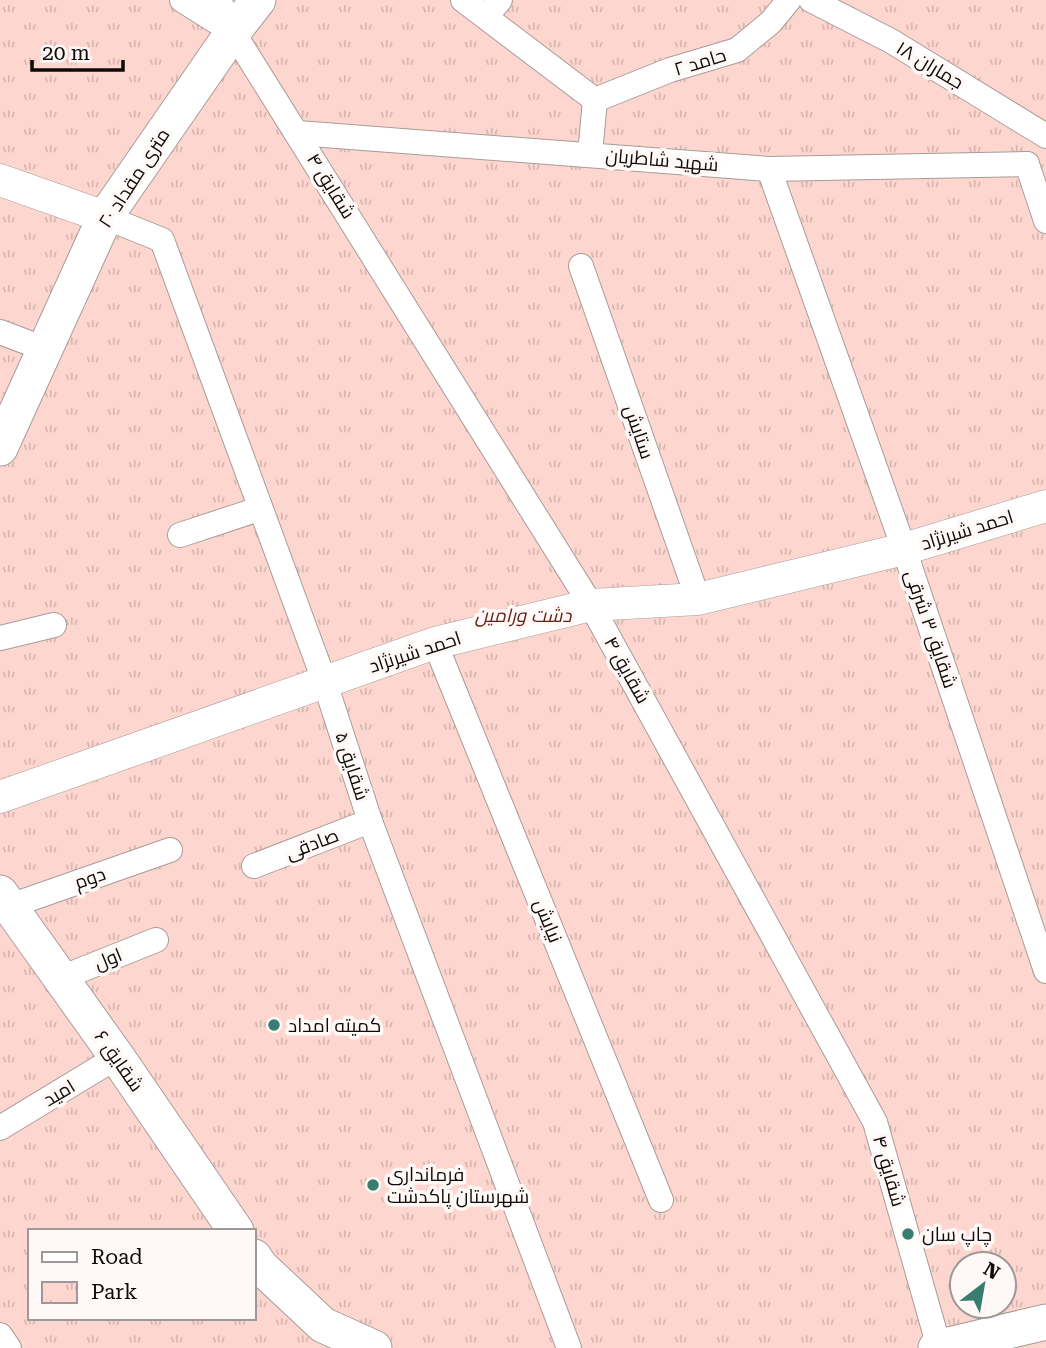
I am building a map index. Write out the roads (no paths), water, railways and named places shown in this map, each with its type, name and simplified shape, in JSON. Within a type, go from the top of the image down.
[{"type":"main road","name":"۲۰ متری مقداد","points":[[0,448],[105,217],[258,0]]},
{"type":"main road","name":"شقایق ۶","points":[[5,900],[235,1229]]},
{"type":"main road","points":[[256,1260],[323,1325],[374,1348]]},
{"type":"main road","points":[[937,1348],[1046,1322]]},
{"type":"street","points":[[182,0],[233,32]]},
{"type":"street","points":[[212,0],[233,32]]},
{"type":"street","points":[[464,0],[493,8],[595,100],[590,154]]},
{"type":"street","name":"حامد ۲","points":[[595,100],[670,70],[737,50],[771,22],[789,0]]},
{"type":"street","name":"جماران ۱۸","points":[[811,0],[891,41],[1045,136]]},
{"type":"street","name":"شقایق ۴","points":[[233,32],[591,605],[875,1122],[937,1348]]},
{"type":"street","name":"شهید شاطریان","points":[[298,133],[769,169],[1027,164]]},
{"type":"street","points":[[1045,136],[1027,164],[1046,221]]},
{"type":"street","name":"شقایق ۳ شرقی","points":[[769,169],[904,549],[1046,971]]},
{"type":"street","points":[[0,180],[105,217]]},
{"type":"street","name":"شقایق ۵","points":[[105,217],[162,240],[325,683],[370,821],[569,1348]]},
{"type":"street","name":"ستایش","points":[[581,266],[698,599]]},
{"type":"street","points":[[0,332],[45,349]]},
{"type":"street","name":"احمد شیرنژاد","points":[[0,797],[435,643],[591,605],[698,599],[904,549],[1046,506]]},
{"type":"street","points":[[180,535],[259,509]]},
{"type":"street","points":[[0,638],[54,625]]},
{"type":"street","name":"نیایش","points":[[435,643],[661,1199]]},
{"type":"street","name":"صادقی","points":[[254,866],[370,821]]},
{"type":"street","name":"دوم","points":[[5,900],[170,850]]},
{"type":"street","name":"اول","points":[[61,978],[156,940]]},
{"type":"street","name":"امید","points":[[0,1128],[117,1057]]},
{"type":"street","points":[[0,1335],[9,1348]]},
{"type":"place","name":"کمیته امداد","points":[[274,1025]]},
{"type":"place","name":"فرمانداری شهرستان پاکدشت","points":[[373,1185]]},
{"type":"place","name":"چاپ سان","points":[[908,1234]]},
{"type":"park label","name":"دشت ورامین","points":[[523,615]]}]
